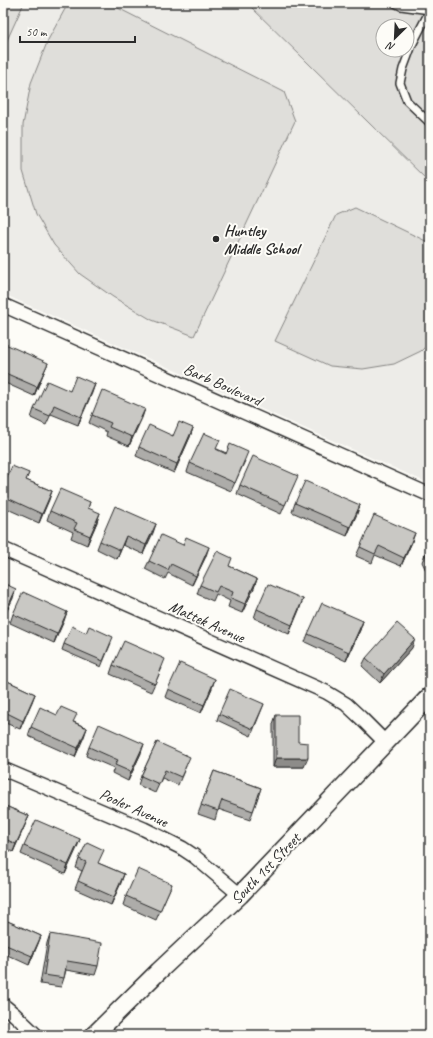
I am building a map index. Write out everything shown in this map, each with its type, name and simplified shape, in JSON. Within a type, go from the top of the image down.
[{"type":"street","name":"Barb Boulevard","points":[[3,305],[430,495]]},
{"type":"street","name":"Mattek Avenue","points":[[3,549],[326,692],[346,704],[385,742]]},
{"type":"street","name":"South 1st Street","points":[[94,1035],[159,971],[240,896],[430,696]]},
{"type":"street","name":"Pooler Avenue","points":[[3,769],[137,826],[182,848],[194,856],[240,896]]},
{"type":"street","points":[[3,1005],[36,1035]]},
{"type":"lane","points":[[395,3],[401,6],[430,10],[412,45],[402,69],[400,83],[407,101],[430,123]]},
{"type":"shaded area","name":"Huntley Middle School","points":[[3,3],[247,3],[430,183],[430,484],[3,294]]},
{"type":"shaded area","points":[[3,3],[24,3],[3,49]]},
{"type":"shaded area","points":[[70,3],[108,3],[284,92],[295,121],[194,336],[152,320],[113,297],[80,274],[54,245],[36,214],[23,171],[23,125],[31,83],[48,40],[65,9]]},
{"type":"shaded area","points":[[247,3],[430,3],[430,183]]},
{"type":"shaded area","points":[[355,207],[430,243],[430,342],[421,351],[394,364],[363,369],[330,366],[275,341],[336,215]]},
{"type":"building","points":[[3,343],[48,363],[37,387],[3,372]]},
{"type":"building","points":[[76,376],[95,384],[81,417],[54,405],[50,416],[34,409],[47,381],[70,391]]},
{"type":"building","points":[[102,390],[145,409],[132,437],[109,427],[111,423],[92,415]]},
{"type":"building","points":[[179,422],[193,428],[177,464],[139,447],[149,425],[173,436]]},
{"type":"building","points":[[204,433],[220,440],[216,449],[226,454],[230,444],[248,452],[235,483],[190,463]]},
{"type":"building","points":[[253,456],[298,476],[285,505],[240,485]]},
{"type":"building","points":[[12,466],[29,473],[26,480],[52,491],[42,514],[3,496],[3,487]]},
{"type":"building","points":[[305,481],[360,505],[350,527],[295,503]]},
{"type":"building","points":[[60,489],[90,502],[88,508],[100,513],[90,536],[74,529],[77,523],[50,511]]},
{"type":"building","points":[[115,506],[156,524],[146,545],[126,536],[120,550],[100,541]]},
{"type":"building","points":[[374,515],[415,533],[404,558],[379,546],[375,554],[360,547]]},
{"type":"building","points":[[161,535],[183,545],[186,537],[209,547],[196,576],[171,564],[168,570],[149,561]]},
{"type":"building","points":[[217,551],[232,558],[229,566],[257,579],[245,604],[231,598],[233,592],[219,586],[216,592],[200,585]]},
{"type":"building","points":[[430,551],[430,564],[425,554]]},
{"type":"building","points":[[3,583],[16,589],[6,611],[3,609]]},
{"type":"building","points":[[268,584],[303,599],[292,625],[257,609]]},
{"type":"building","points":[[23,592],[67,612],[57,634],[13,614]]},
{"type":"building","points":[[322,603],[363,621],[349,652],[308,634]]},
{"type":"building","points":[[397,623],[415,639],[384,674],[366,658]]},
{"type":"building","points":[[72,626],[86,633],[89,626],[113,637],[103,661],[64,644]]},
{"type":"building","points":[[124,641],[165,659],[155,684],[113,665]]},
{"type":"building","points":[[180,663],[215,679],[204,705],[168,689]]},
{"type":"building","points":[[3,679],[35,694],[23,721],[3,711]]},
{"type":"building","points":[[230,689],[264,704],[253,729],[219,714]]},
{"type":"building","points":[[40,707],[57,715],[61,707],[77,714],[73,722],[87,728],[78,748],[31,727]]},
{"type":"building","points":[[276,715],[298,715],[298,742],[308,743],[308,758],[276,758]]},
{"type":"building","points":[[99,724],[144,744],[131,772],[115,765],[118,760],[89,747]]},
{"type":"building","points":[[157,742],[190,757],[181,777],[165,770],[159,784],[141,776]]},
{"type":"building","points":[[214,771],[261,788],[253,811],[222,800],[218,811],[201,805]]},
{"type":"building","points":[[3,805],[29,816],[16,844],[3,838]]},
{"type":"building","points":[[36,820],[80,839],[68,865],[24,846]]},
{"type":"building","points":[[87,842],[104,850],[98,863],[124,874],[114,897],[78,881],[86,862],[79,859]]},
{"type":"building","points":[[138,869],[172,884],[160,911],[126,896]]},
{"type":"building","points":[[3,919],[41,936],[32,956],[6,945],[3,951]]},
{"type":"building","points":[[50,934],[102,943],[98,966],[67,961],[64,978],[44,975]]},
{"type":"place","name":"Huntley Middle School","points":[[216,239]]}]
